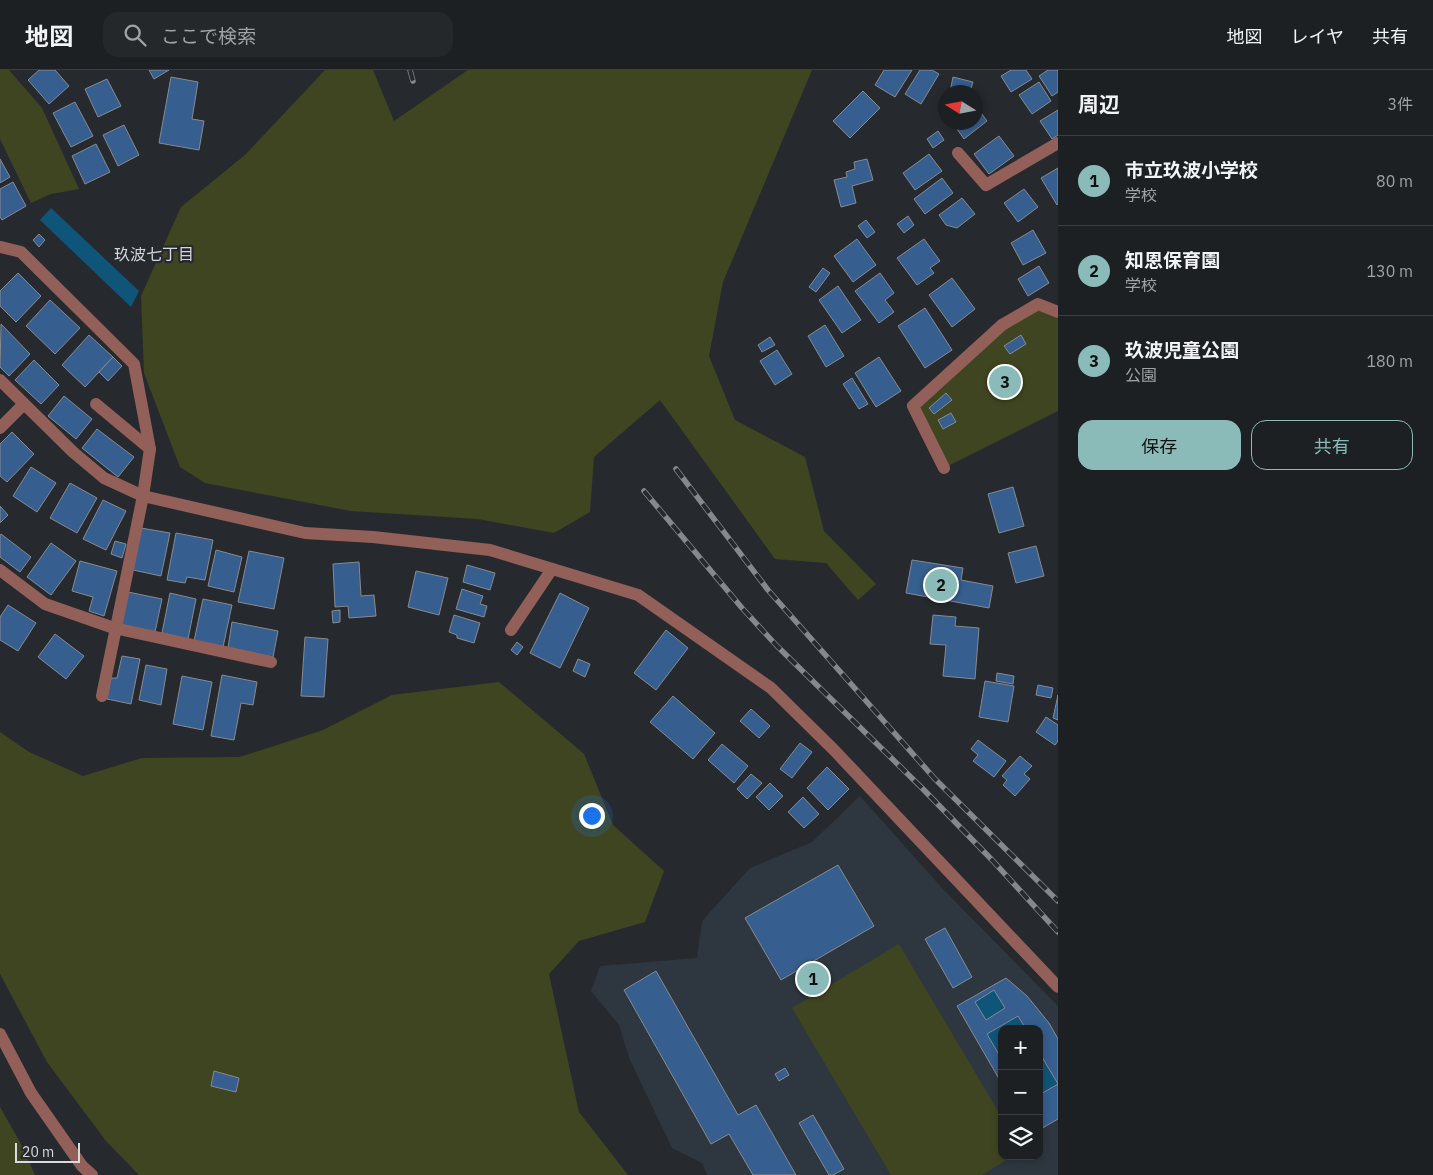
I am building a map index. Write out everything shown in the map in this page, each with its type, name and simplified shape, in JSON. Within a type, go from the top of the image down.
[{"type":"street","points":[[958,153],[986,185],[1058,143]]},
{"type":"street","points":[[0,247],[21,252],[134,364],[150,448],[102,696]]},
{"type":"street","points":[[944,468],[914,406],[1002,325],[1038,304],[1058,312]]},
{"type":"street","points":[[0,380],[73,452],[104,478],[142,496],[305,533],[372,537],[490,550],[638,595],[771,688],[834,750],[1058,987]]},
{"type":"street","points":[[0,428],[24,404]]},
{"type":"street","points":[[96,404],[150,448]]},
{"type":"street","points":[[511,630],[552,569]]},
{"type":"street","points":[[0,570],[45,604],[114,628],[271,662]]},
{"type":"street","points":[[0,1034],[31,1093],[82,1166],[92,1175]]},
{"type":"shaded area","points":[[860,796],[942,888],[1058,1006],[1058,1175],[707,1175],[702,1163],[672,1148],[630,1060],[619,1025],[591,991],[600,966],[697,958],[702,921],[750,868],[812,842]]},
{"type":"green space","points":[[0,70],[9,70],[42,108],[79,189],[51,194],[31,203],[0,139]]},
{"type":"green space","points":[[325,70],[373,70],[394,121],[468,70],[812,70],[723,282],[709,356],[735,420],[805,457],[824,531],[876,584],[858,600],[826,563],[775,559],[660,400],[594,457],[590,512],[554,533],[478,519],[351,511],[205,483],[180,467],[144,373],[141,296],[181,207],[245,155]]},
{"type":"green space","points":[[1038,306],[1058,313],[1058,411],[944,468],[914,408],[1002,325]]},
{"type":"green space","points":[[499,682],[584,754],[613,825],[664,871],[645,922],[579,941],[549,974],[579,1112],[628,1175],[139,1175],[106,1141],[47,1062],[0,974],[0,732],[29,752],[83,776],[142,758],[240,757],[323,730],[392,695]]},
{"type":"green space","points":[[899,944],[998,1111],[998,1160],[1006,1160],[982,1175],[891,1175],[792,1008]]},
{"type":"green space","points":[[0,1107],[21,1144],[35,1175],[0,1175]]},
{"type":"water","points":[[51,208],[139,291],[131,307],[40,220]]},
{"type":"water","points":[[994,990],[1005,1008],[986,1020],[975,1002]]},
{"type":"water","points":[[1018,1016],[1024,1025],[1002,1025]]},
{"type":"water","points":[[998,1028],[998,1053],[987,1034]]},
{"type":"water","points":[[1043,1059],[1058,1084],[1043,1093]]},
{"type":"building","points":[[39,70],[55,70],[69,86],[49,104],[28,80]]},
{"type":"building","points":[[149,70],[169,70],[154,79]]},
{"type":"building","points":[[884,70],[912,70],[895,97],[875,85]]},
{"type":"building","points":[[920,70],[932,70],[939,74],[921,104],[905,94]]},
{"type":"building","points":[[1011,70],[1026,70],[1032,79],[1011,92],[1001,76]]},
{"type":"building","points":[[1048,70],[1058,70],[1058,92],[1052,96],[1039,76]]},
{"type":"building","points":[[171,77],[198,82],[192,119],[204,121],[199,150],[159,143]]},
{"type":"building","points":[[953,77],[973,82],[972,85],[951,85]]},
{"type":"building","points":[[107,79],[121,106],[98,117],[85,89]]},
{"type":"building","points":[[1039,82],[1051,101],[1032,114],[1019,95]]},
{"type":"building","points":[[863,91],[880,108],[850,138],[833,121]]},
{"type":"building","points":[[75,102],[93,136],[71,147],[53,113]]},
{"type":"building","points":[[1058,110],[1058,135],[1052,139],[1040,121]]},
{"type":"building","points":[[983,116],[987,121],[983,124]]},
{"type":"building","points":[[124,125],[139,155],[118,166],[103,135]]},
{"type":"building","points":[[958,130],[976,130],[964,139]]},
{"type":"building","points":[[938,131],[944,140],[933,148],[927,139]]},
{"type":"building","points":[[999,136],[1014,156],[989,174],[974,154]]},
{"type":"building","points":[[96,144],[110,172],[85,184],[72,156]]},
{"type":"building","points":[[929,154],[942,171],[915,190],[903,173]]},
{"type":"building","points":[[0,159],[10,177],[0,183]]},
{"type":"building","points":[[867,159],[873,180],[852,186],[856,203],[841,207],[834,180],[847,177],[846,172],[855,169],[854,162]]},
{"type":"building","points":[[1058,168],[1058,204],[1057,205],[1041,178]]},
{"type":"building","points":[[942,178],[953,193],[925,214],[914,199]]},
{"type":"building","points":[[13,182],[26,206],[2,220],[0,217],[0,189]]},
{"type":"building","points":[[1024,189],[1038,207],[1018,222],[1004,203]]},
{"type":"building","points":[[962,198],[975,214],[957,228],[946,225],[939,215]]},
{"type":"building","points":[[908,216],[914,225],[904,233],[897,224]]},
{"type":"building","points":[[866,220],[875,232],[867,238],[858,226]]},
{"type":"building","points":[[1033,230],[1046,253],[1023,265],[1011,243]]},
{"type":"building","points":[[39,234],[45,240],[39,247],[33,240]]},
{"type":"building","points":[[857,239],[876,265],[853,282],[834,256]]},
{"type":"building","points":[[924,239],[940,261],[930,268],[934,273],[917,285],[897,258]]},
{"type":"building","points":[[1039,266],[1049,283],[1028,296],[1018,279]]},
{"type":"building","points":[[823,268],[830,273],[816,292],[809,287]]},
{"type":"building","points":[[18,273],[41,296],[16,322],[0,306],[0,291]]},
{"type":"building","points":[[880,273],[894,293],[885,300],[894,312],[879,323],[855,291]]},
{"type":"building","points":[[952,278],[975,309],[952,327],[929,295]]},
{"type":"building","points":[[838,286],[861,320],[842,333],[819,300]]},
{"type":"building","points":[[50,300],[80,328],[55,354],[26,326]]},
{"type":"building","points":[[925,308],[952,350],[925,368],[898,326]]},
{"type":"building","points":[[1,324],[30,354],[9,376],[0,367]]},
{"type":"building","points":[[825,325],[844,356],[826,367],[808,336]]},
{"type":"building","points":[[89,335],[113,357],[85,387],[62,365]]},
{"type":"building","points":[[1021,335],[1026,344],[1010,354],[1004,346]]},
{"type":"building","points":[[770,337],[775,345],[762,352],[758,345]]},
{"type":"building","points":[[777,350],[792,374],[775,385],[760,361]]},
{"type":"building","points":[[113,357],[122,366],[108,381],[99,372]]},
{"type":"building","points":[[879,357],[901,391],[876,407],[855,373]]},
{"type":"building","points":[[34,360],[59,385],[41,404],[15,380]]},
{"type":"building","points":[[852,378],[868,404],[859,409],[843,384]]},
{"type":"building","points":[[946,393],[952,400],[934,414],[929,408]]},
{"type":"building","points":[[64,396],[92,419],[76,439],[48,416]]},
{"type":"building","points":[[951,413],[956,422],[943,429],[938,420]]},
{"type":"building","points":[[97,429],[134,457],[118,477],[82,448]]},
{"type":"building","points":[[12,432],[34,454],[7,482],[0,476],[0,444]]},
{"type":"building","points":[[31,467],[56,483],[37,512],[13,496]]},
{"type":"building","points":[[70,483],[97,498],[77,533],[50,518]]},
{"type":"building","points":[[1013,487],[1024,526],[999,533],[988,494]]},
{"type":"building","points":[[103,500],[126,511],[106,550],[83,539]]},
{"type":"building","points":[[0,506],[8,515],[0,523]]},
{"type":"building","points":[[141,528],[170,533],[161,576],[133,570]]},
{"type":"building","points":[[176,533],[213,540],[205,580],[187,577],[185,583],[167,580]]},
{"type":"building","points":[[1,534],[31,557],[20,572],[0,557]]},
{"type":"building","points":[[115,541],[126,544],[122,558],[111,554]]},
{"type":"building","points":[[51,543],[76,561],[51,595],[27,577]]},
{"type":"building","points":[[1036,546],[1044,576],[1016,583],[1008,553]]},
{"type":"building","points":[[216,550],[242,557],[234,592],[208,586]]},
{"type":"building","points":[[249,551],[284,558],[274,609],[238,602]]},
{"type":"building","points":[[912,560],[963,568],[961,580],[993,586],[989,608],[906,593]]},
{"type":"building","points":[[80,561],[117,571],[104,616],[89,611],[93,597],[72,591]]},
{"type":"building","points":[[359,562],[361,596],[374,595],[376,616],[349,618],[348,606],[335,607],[333,564]]},
{"type":"building","points":[[467,565],[495,573],[490,590],[463,582]]},
{"type":"building","points":[[416,571],[448,578],[439,615],[408,607]]},
{"type":"building","points":[[462,589],[483,596],[480,604],[487,606],[484,617],[456,609]]},
{"type":"building","points":[[128,592],[162,599],[155,632],[121,626]]},
{"type":"building","points":[[170,593],[196,599],[188,639],[162,633]]},
{"type":"building","points":[[560,593],[589,608],[560,668],[530,653]]},
{"type":"building","points":[[203,599],[232,605],[223,647],[194,641]]},
{"type":"building","points":[[8,605],[36,623],[18,651],[0,640],[0,617]]},
{"type":"building","points":[[340,610],[340,622],[333,623],[332,611]]},
{"type":"building","points":[[454,615],[480,623],[474,643],[457,638],[457,635],[449,632]]},
{"type":"building","points":[[933,615],[956,617],[955,626],[979,628],[975,679],[943,676],[946,645],[930,644]]},
{"type":"building","points":[[232,622],[278,631],[273,657],[228,648]]},
{"type":"building","points":[[666,630],[688,648],[656,690],[634,673]]},
{"type":"building","points":[[55,634],[84,656],[66,679],[38,657]]},
{"type":"building","points":[[305,637],[328,639],[324,697],[301,696]]},
{"type":"building","points":[[517,642],[523,647],[517,655],[511,650]]},
{"type":"building","points":[[122,656],[140,659],[131,704],[107,699],[111,678],[117,678]]},
{"type":"building","points":[[578,659],[590,664],[585,677],[573,671]]},
{"type":"building","points":[[146,665],[167,669],[161,705],[139,700]]},
{"type":"building","points":[[997,673],[1014,676],[1013,684],[996,681]]},
{"type":"building","points":[[222,675],[257,682],[253,705],[241,703],[234,740],[211,736]]},
{"type":"building","points":[[182,676],[212,682],[203,730],[173,724]]},
{"type":"building","points":[[985,681],[1014,686],[1008,722],[979,717]]},
{"type":"building","points":[[1038,685],[1053,688],[1051,698],[1036,695]]},
{"type":"building","points":[[1058,695],[1058,720],[1053,718]]},
{"type":"building","points":[[673,696],[715,733],[693,759],[650,722]]},
{"type":"building","points":[[751,709],[770,726],[759,738],[740,721]]},
{"type":"building","points":[[1046,717],[1058,725],[1058,741],[1055,745],[1036,732]]},
{"type":"building","points":[[978,740],[1006,761],[994,777],[973,761],[978,755],[971,749]]},
{"type":"building","points":[[800,743],[812,752],[792,778],[780,769]]},
{"type":"building","points":[[722,744],[748,766],[734,783],[708,760]]},
{"type":"building","points":[[1020,756],[1032,766],[1024,774],[1030,779],[1015,796],[1003,785],[1007,780],[1002,776]]},
{"type":"building","points":[[827,767],[849,789],[828,810],[807,788]]},
{"type":"building","points":[[751,774],[762,783],[747,799],[737,789]]},
{"type":"building","points":[[770,783],[783,796],[769,810],[756,797]]},
{"type":"building","points":[[803,797],[819,814],[804,828],[788,812]]},
{"type":"building","points":[[838,865],[874,926],[781,980],[745,918]]},
{"type":"building","points":[[945,928],[972,977],[953,988],[925,939]]},
{"type":"building","points":[[656,971],[738,1115],[756,1105],[796,1175],[753,1175],[729,1134],[711,1144],[624,990]]},
{"type":"building","points":[[1006,978],[1027,996],[1049,1023],[1058,1039],[1058,1084],[1043,1059],[1043,1025],[1024,1025],[1018,1016],[1002,1025],[998,1025],[998,1028],[987,1034],[998,1053],[998,1077],[957,1006]],"holes":[[[994,990],[1005,1008],[986,1020],[975,1002]]]},
{"type":"building","points":[[785,1068],[789,1075],[779,1081],[775,1074]]},
{"type":"building","points":[[214,1071],[239,1078],[236,1092],[211,1086]]},
{"type":"building","points":[[1058,1084],[1058,1119],[1043,1128],[1043,1115],[1043,1093]]},
{"type":"building","points":[[813,1115],[844,1169],[833,1175],[829,1175],[799,1123]]},
{"type":"railway","points":[[410,70],[413,81]]},
{"type":"railway","points":[[676,469],[768,590],[935,779],[1058,901]]},
{"type":"railway","points":[[644,491],[742,608],[777,646],[923,789],[1058,932]]},
{"type":"place","name":"玖波児童公園","points":[[1005,382]]},
{"type":"place","name":"知恩保育園","points":[[941,585]]},
{"type":"place","name":"市立玖波小学校","points":[[813,979]]},
{"type":"district","name":"玖波七丁目","points":[[154,254]]}]
